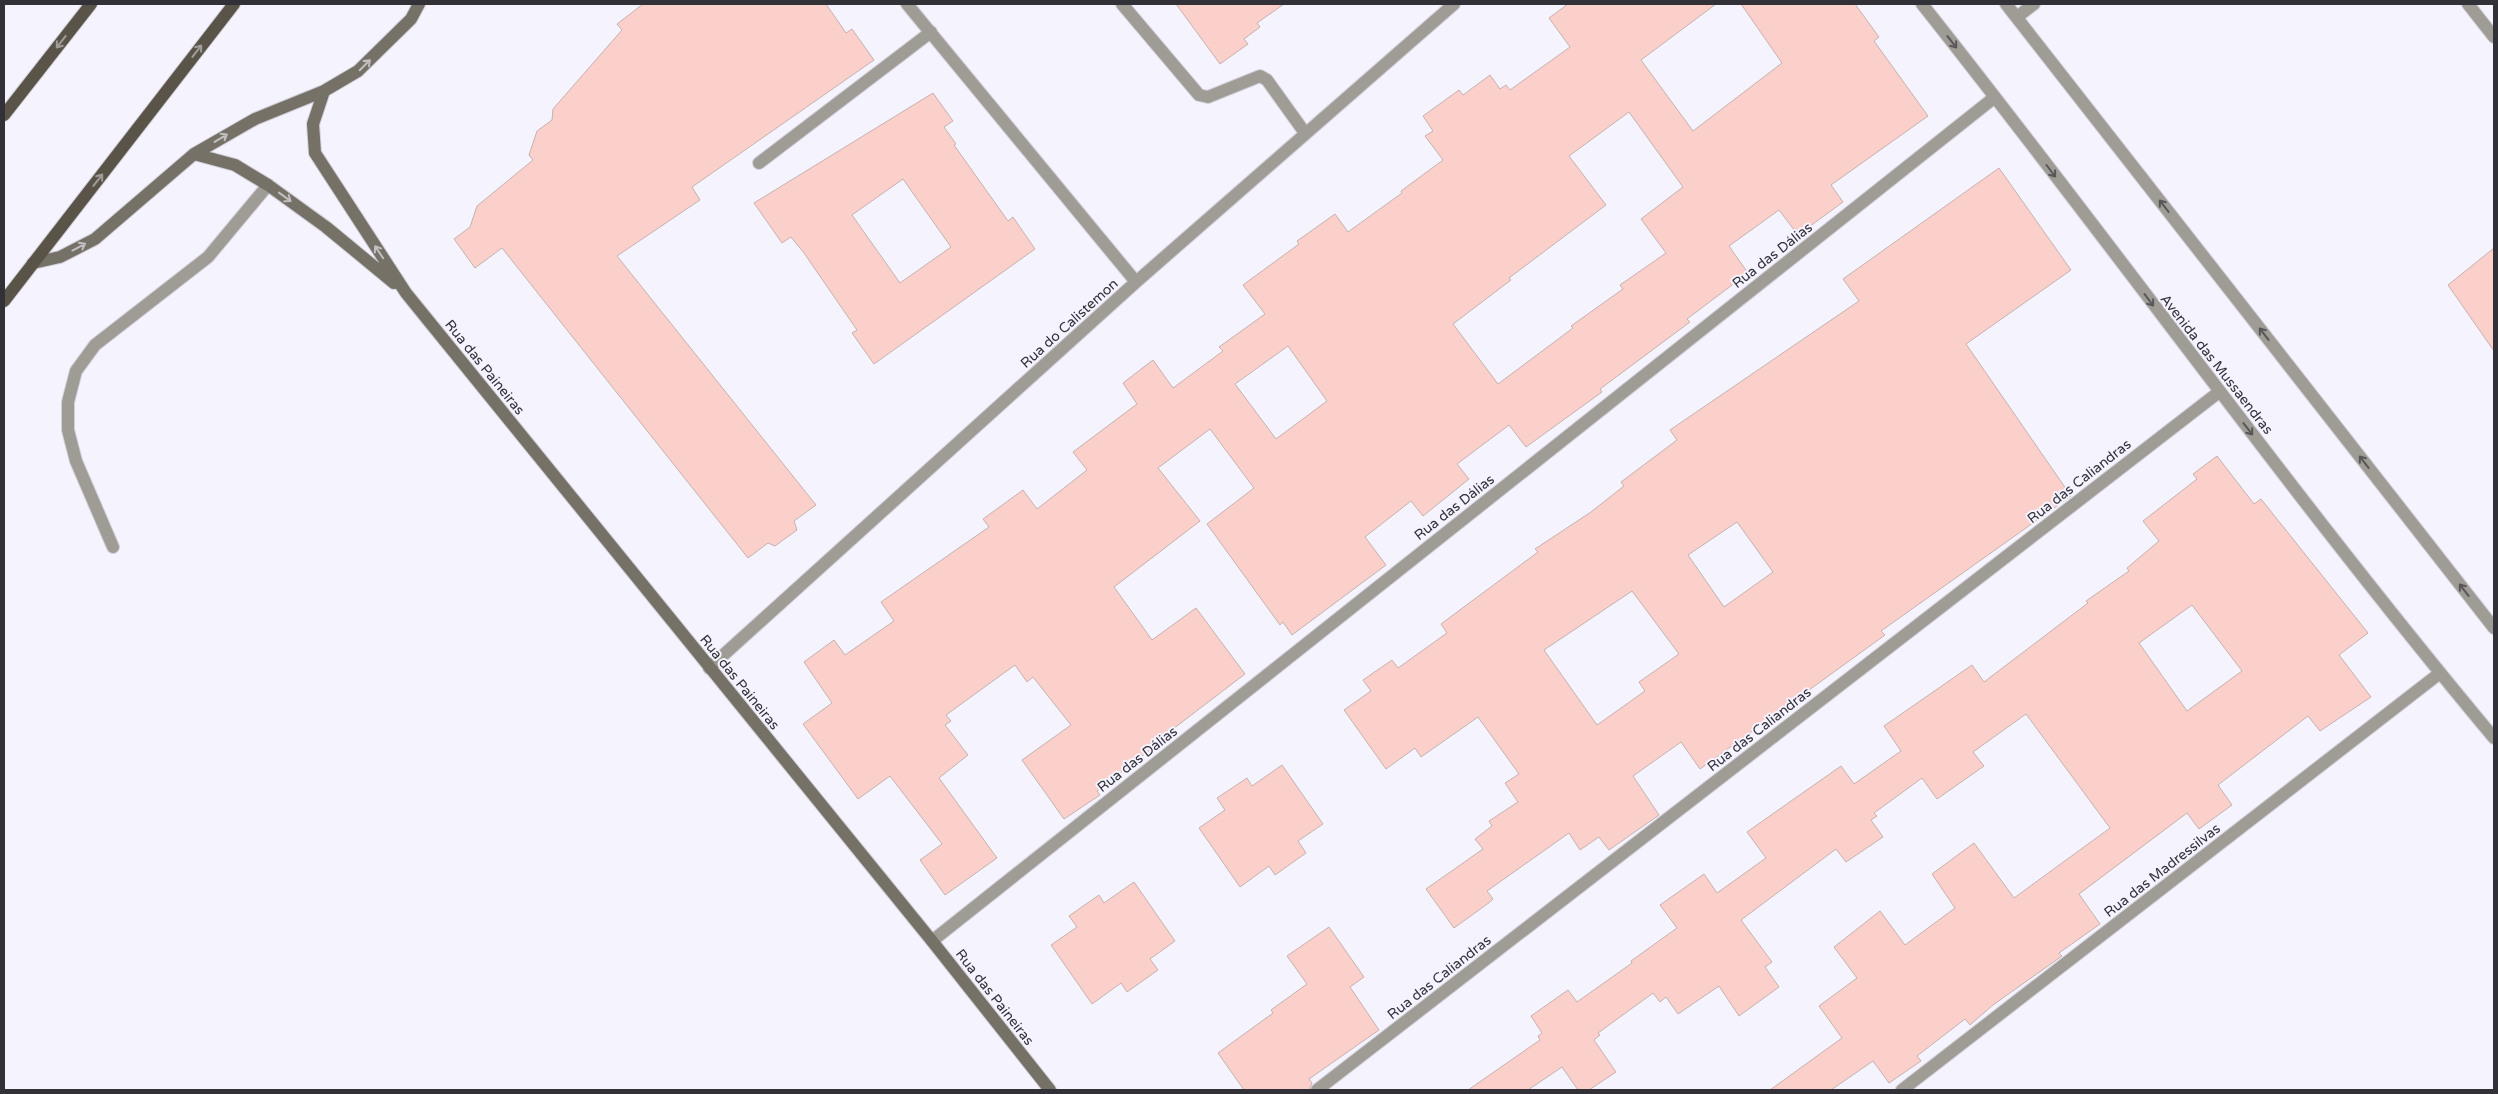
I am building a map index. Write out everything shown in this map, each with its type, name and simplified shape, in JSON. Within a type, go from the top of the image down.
[{"type":"main road","points":[[4,115],[91,4]]},
{"type":"main road","points":[[4,301],[234,4]]},
{"type":"street","points":[[33,263],[60,257],[94,238],[194,154],[255,118],[324,91],[358,71],[411,20],[420,4]]},
{"type":"street","points":[[907,4],[1136,282]]},
{"type":"street","points":[[1122,4],[1199,95],[1208,97],[1260,76],[1267,80],[1306,133]]},
{"type":"street","name":"Rua do Calistemon","points":[[709,668],[1136,282],[1454,4]]},
{"type":"street","name":"Avenida das Mussaendras","points":[[1922,4],[1995,96],[2219,392],[2440,673],[2494,738]]},
{"type":"street","points":[[2006,4],[2494,628]]},
{"type":"street","points":[[2017,17],[2034,4]]},
{"type":"street","points":[[2468,4],[2494,37]]},
{"type":"street","points":[[759,163],[931,32]]},
{"type":"street","name":"Rua das Paineiras","points":[[324,91],[313,124],[315,153],[406,293],[932,941],[1050,1090]]},
{"type":"street","name":"Rua das Dálias","points":[[932,941],[1995,96]]},
{"type":"street","name":"Rua das Paineiras","points":[[194,154],[235,165],[268,185],[326,227],[406,293]]},
{"type":"street","points":[[113,547],[76,461],[68,430],[68,402],[76,371],[95,345],[208,256],[268,185]]},
{"type":"street","name":"Rua das Caliandras","points":[[1318,1090],[2219,392]]},
{"type":"street","name":"Rua das Madressilvas","points":[[1902,1090],[2440,673]]},
{"type":"building","points":[[643,4],[826,4],[846,33],[852,29],[874,60],[692,187],[700,200],[617,256],[816,505],[794,521],[797,530],[775,546],[768,543],[748,558],[502,248],[475,268],[454,239],[470,227],[477,206],[533,160],[529,155],[537,131],[552,120],[553,109],[622,30],[617,24]]},
{"type":"building","points":[[1176,4],[1284,4],[1257,23],[1260,27],[1244,39],[1248,44],[1220,64]]},
{"type":"building","points":[[1568,4],[1716,4],[1641,60],[1693,131],[1782,63],[1741,4],[1855,4],[1879,37],[1874,41],[1928,116],[1831,185],[1843,202],[1798,235],[1779,210],[1729,246],[1748,273],[1687,319],[1690,322],[1600,389],[1602,392],[1526,447],[1509,425],[1457,464],[1469,479],[1423,516],[1411,501],[1365,537],[1386,565],[1292,635],[1283,622],[1280,625],[1207,524],[1254,488],[1210,429],[1158,468],[1200,521],[1114,587],[1152,640],[1196,608],[1245,674],[1152,745],[1154,747],[1097,791],[1100,795],[1064,819],[1022,760],[1071,725],[1033,677],[1027,682],[1015,665],[946,715],[951,721],[945,725],[968,755],[939,778],[997,858],[945,895],[920,860],[942,844],[890,776],[858,799],[803,724],[832,703],[804,662],[834,640],[845,655],[894,621],[881,602],[989,527],[983,519],[1023,490],[1037,509],[1087,470],[1073,452],[1137,404],[1123,383],[1153,360],[1173,388],[1223,351],[1219,347],[1265,314],[1243,285],[1299,244],[1297,241],[1335,214],[1348,232],[1402,193],[1401,191],[1443,160],[1425,136],[1433,131],[1423,116],[1459,90],[1463,95],[1490,75],[1500,89],[1506,85],[1510,90],[1570,47],[1549,18]],"holes":[[[1629,112],[1683,187],[1641,219],[1666,253],[1620,285],[1623,289],[1571,326],[1573,328],[1498,384],[1453,324],[1511,280],[1509,278],[1606,205],[1569,156]],[[1288,346],[1327,401],[1276,439],[1235,384]]]},
{"type":"building","points":[[933,93],[953,121],[944,127],[956,144],[954,145],[1008,221],[1013,217],[1035,249],[874,364],[852,333],[857,330],[804,253],[791,237],[782,243],[754,203]],"holes":[[[903,179],[951,247],[900,283],[852,215]]]},
{"type":"building","points":[[1999,168],[2071,270],[1966,344],[2071,496],[1881,631],[1885,635],[1700,769],[1681,742],[1633,776],[1659,815],[1609,850],[1599,837],[1580,850],[1569,833],[1487,891],[1493,899],[1454,928],[1426,889],[1483,849],[1475,839],[1492,826],[1489,821],[1518,802],[1505,783],[1519,774],[1478,717],[1421,757],[1415,748],[1386,769],[1344,710],[1371,691],[1363,680],[1392,660],[1398,668],[1447,633],[1441,624],[1538,552],[1535,549],[1591,512],[1624,486],[1621,482],[1677,440],[1670,430],[1859,301],[1843,279]],"holes":[[[1737,522],[1773,572],[1724,607],[1688,555]],[[1632,591],[1679,654],[1639,682],[1645,691],[1597,725],[1544,650]]]},
{"type":"building","points":[[2494,248],[2494,351],[2448,285]]},
{"type":"building","points":[[2217,456],[2254,504],[2261,499],[2368,633],[2339,655],[2371,697],[2320,731],[2308,716],[2218,785],[2232,805],[2199,829],[2187,813],[2079,894],[2100,924],[2059,953],[2062,956],[1993,1005],[1970,1025],[1965,1019],[1917,1056],[1921,1061],[1889,1083],[1873,1061],[1831,1090],[1770,1090],[1842,1038],[1819,1006],[1857,978],[1834,947],[1880,911],[1905,945],[1955,908],[1932,874],[1974,843],[2014,898],[2110,828],[2026,714],[1973,752],[1984,766],[1937,799],[1922,778],[1874,813],[1877,816],[1871,820],[1883,837],[1846,862],[1836,849],[1741,920],[1772,962],[1765,967],[1779,987],[1739,1016],[1719,986],[1678,1014],[1666,997],[1660,1002],[1653,993],[1598,1033],[1600,1035],[1594,1040],[1616,1072],[1589,1090],[1578,1090],[1562,1067],[1528,1090],[1468,1090],[1540,1040],[1538,1036],[1542,1033],[1531,1016],[1568,990],[1577,1002],[1677,928],[1660,905],[1704,874],[1717,893],[1766,858],[1747,832],[1841,766],[1854,784],[1901,751],[1884,726],[1972,665],[1984,682],[2088,603],[2086,601],[2129,571],[2127,568],[2159,541],[2143,521],[2197,479],[2193,474]],"holes":[[[2192,605],[2242,671],[2187,711],[2139,643]]]},
{"type":"building","points":[[1282,765],[1323,824],[1298,841],[1306,853],[1275,875],[1269,866],[1240,887],[1199,828],[1225,810],[1217,798],[1247,778],[1252,786]]},
{"type":"building","points":[[1134,882],[1175,941],[1150,959],[1158,970],[1127,992],[1121,983],[1092,1004],[1051,945],[1077,927],[1069,916],[1099,895],[1104,903]]},
{"type":"building","points":[[1329,927],[1364,977],[1350,987],[1379,1030],[1309,1079],[1312,1083],[1309,1090],[1244,1090],[1218,1053],[1273,1013],[1271,1010],[1307,984],[1287,956]]}]
